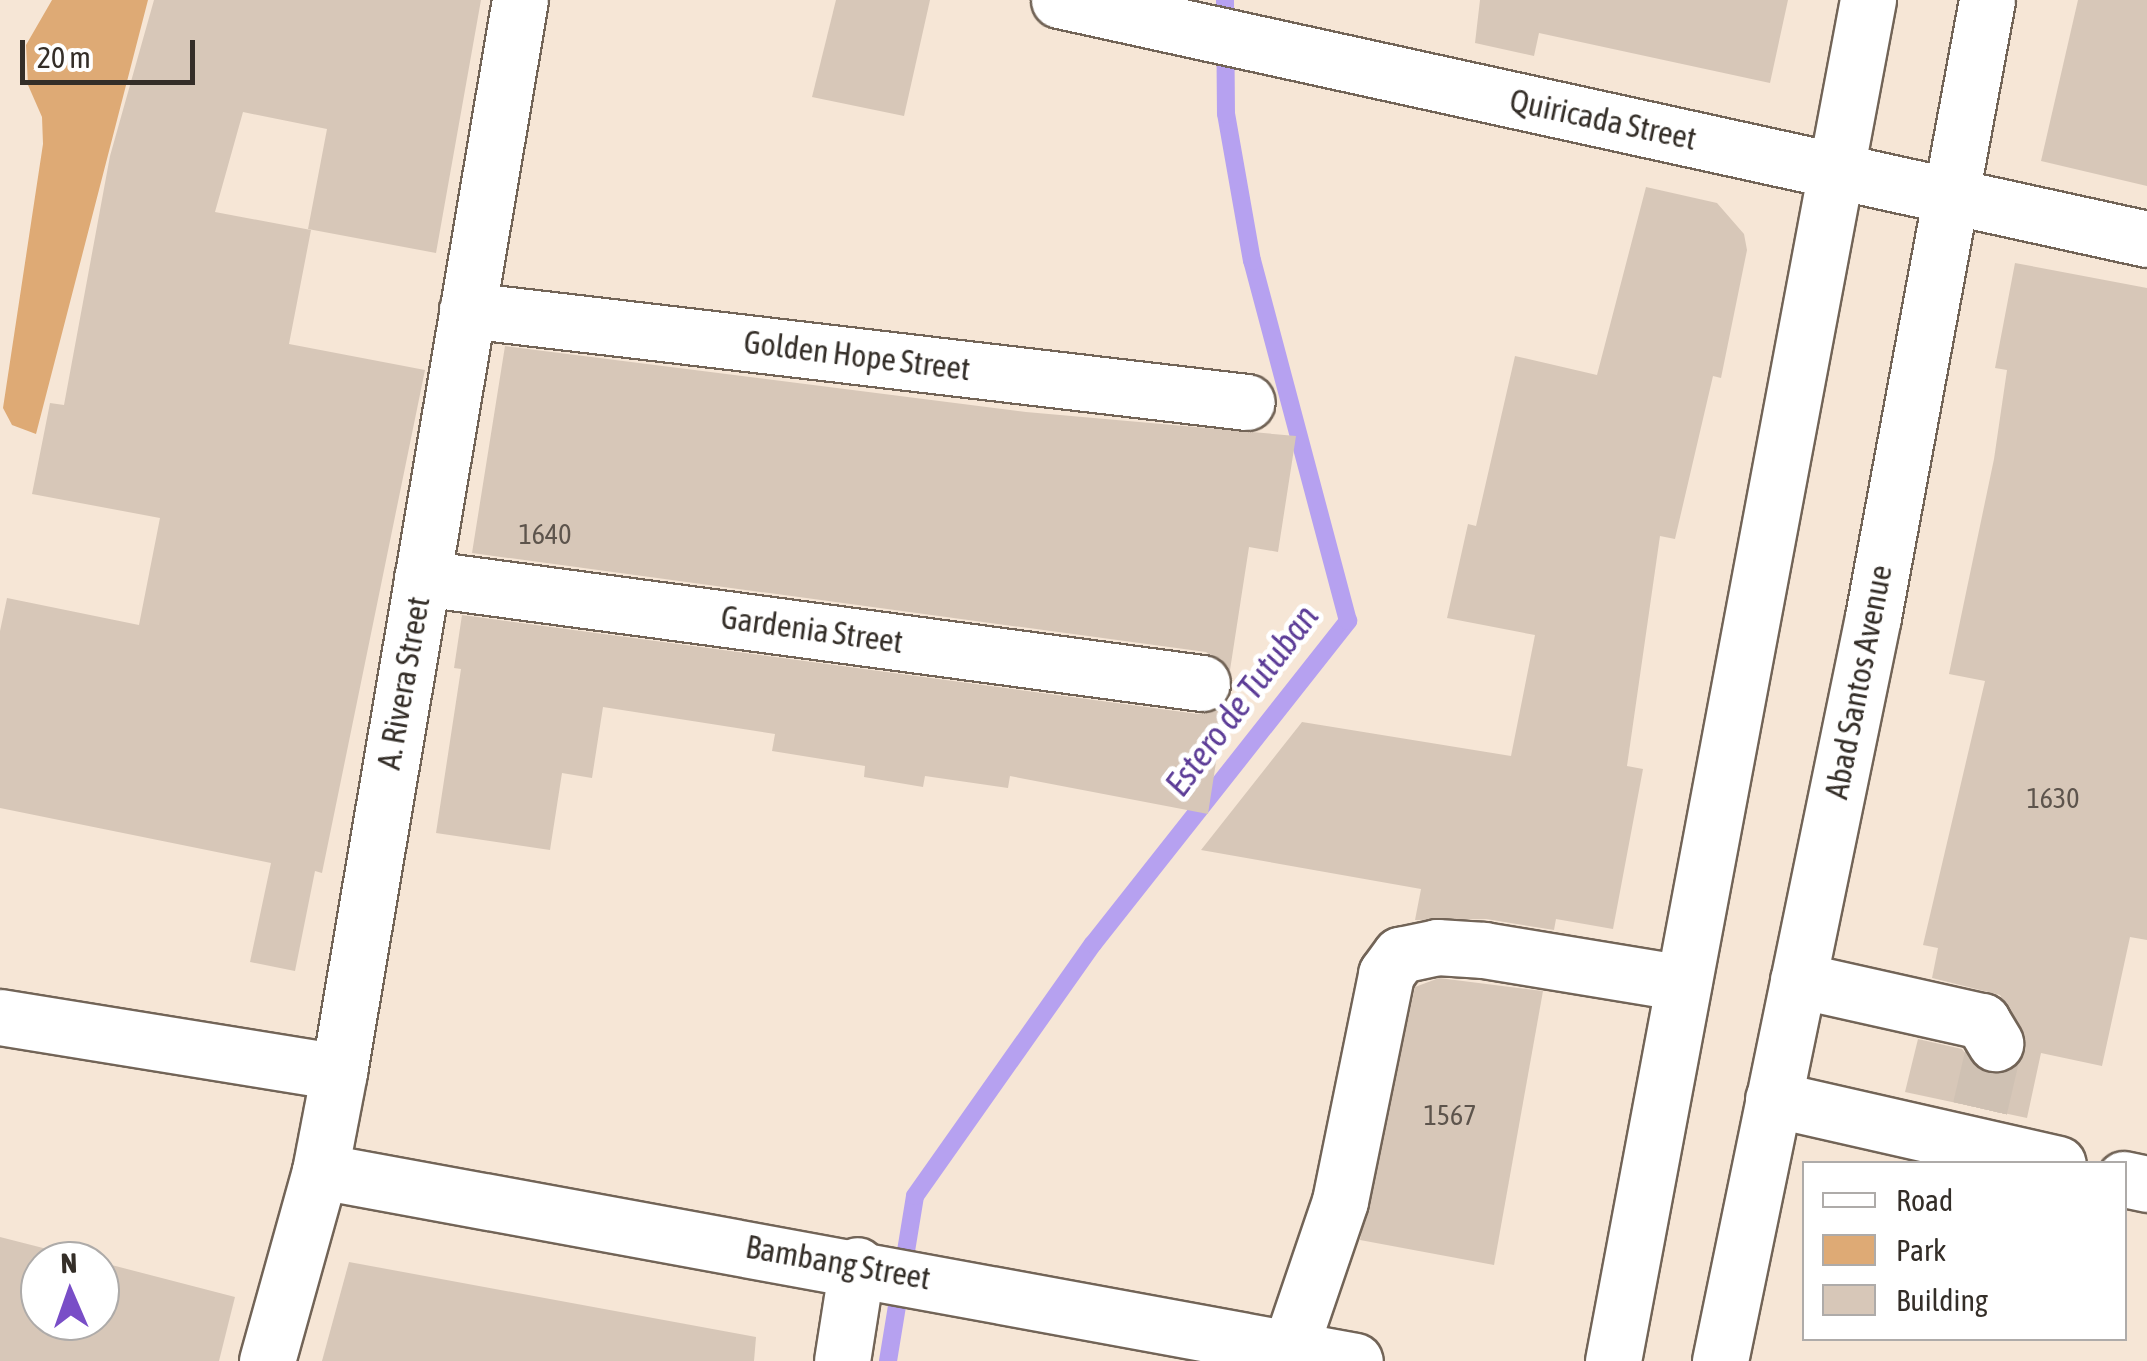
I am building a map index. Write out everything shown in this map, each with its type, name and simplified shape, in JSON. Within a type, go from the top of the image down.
[{"type":"street","name":"A. Rivera Street","points":[[267,1361],[320,1171],[339,1072],[520,0]]},
{"type":"street","name":"Quiricada Street","points":[[1059,0],[2147,239]]},
{"type":"street","points":[[1613,1361],[1868,0]]},
{"type":"street","name":"Abad Santos Avenue","points":[[1720,1361],[1798,980],[1987,0]]},
{"type":"street","name":"Golden Hope Street","points":[[467,310],[1247,402]]},
{"type":"street","name":"Gardenia Street","points":[[422,578],[1202,683]]},
{"type":"street","points":[[1290,1348],[1340,1201],[1386,974],[1400,955],[1438,947],[1484,950],[1684,983]]},
{"type":"street","points":[[1798,980],[1982,1021],[1994,1043]]},
{"type":"street","points":[[0,1016],[339,1072]]},
{"type":"street","points":[[1776,1084],[1948,1115],[1980,1108]]},
{"type":"street","points":[[1776,1084],[2047,1161]]},
{"type":"street","name":"Bambang Street","points":[[320,1171],[895,1273],[1355,1361]]},
{"type":"street","points":[[842,1361],[895,1273]]},
{"type":"green space","points":[[52,0],[148,0],[36,434],[12,425],[3,408],[43,144],[42,117],[28,85],[26,45]]},
{"type":"building","points":[[154,0],[481,0],[436,253],[308,229],[327,129],[243,112],[215,212],[311,230],[289,344],[425,370],[322,873],[315,871],[295,971],[250,962],[271,863],[0,808],[0,631],[7,598],[139,625],[160,518],[32,494],[50,403],[64,405],[110,156]]},
{"type":"building","points":[[836,0],[930,0],[904,116],[812,97]]},
{"type":"building","points":[[1480,0],[1788,0],[1770,83],[1539,33],[1534,56],[1475,43]]},
{"type":"building","points":[[2078,0],[2147,0],[2147,186],[2041,161]]},
{"type":"building","points":[[1646,187],[1717,203],[1744,234],[1747,250],[1721,378],[1713,376],[1675,539],[1660,536],[1627,766],[1643,769],[1613,929],[1556,919],[1554,930],[1486,919],[1415,920],[1421,889],[1201,850],[1302,722],[1511,756],[1535,635],[1447,618],[1468,524],[1476,526],[1515,356],[1597,375]]},
{"type":"building","points":[[2015,263],[2147,288],[2147,940],[2130,937],[2102,1066],[2041,1053],[2027,1118],[1905,1092],[1918,1039],[1962,1049],[1979,1070],[1994,1074],[2012,1069],[2026,1044],[2000,995],[1932,978],[1938,948],[1923,945],[1985,681],[1949,674],[1994,459],[2007,370],[1995,368]]},
{"type":"building","points":[[505,346],[1026,412],[1296,436],[1278,552],[1249,547],[1230,670],[1206,652],[472,553]]},
{"type":"building","points":[[462,615],[1198,714],[1225,704],[1208,814],[1010,776],[1008,788],[925,776],[923,787],[864,777],[865,766],[772,751],[775,734],[603,707],[592,778],[562,773],[550,850],[436,833],[461,669],[454,668]]},
{"type":"building","points":[[1439,978],[1543,991],[1494,1265],[1360,1240],[1415,987]]},
{"type":"building","points":[[0,1237],[20,1242],[20,1341],[120,1341],[120,1267],[235,1297],[219,1361],[0,1361]]},
{"type":"building","points":[[349,1262],[756,1337],[754,1361],[322,1361]]},
{"type":"waterway","name":"Estero de Tutuban","points":[[888,1361],[915,1196],[1093,944],[1348,621],[1252,261],[1226,114],[1225,0]]},
{"type":"tunnel","points":[[1980,1108],[1995,1043]]}]
